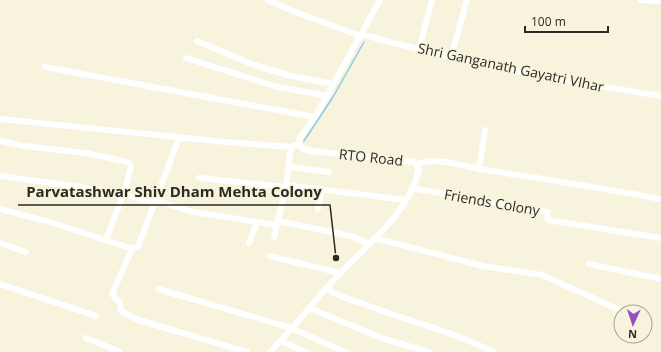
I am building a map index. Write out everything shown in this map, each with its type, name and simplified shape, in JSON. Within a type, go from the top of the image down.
[{"type":"street","name":"Shri Ganganath Gayatri VIhar","points":[[268,0],[292,11],[361,35],[418,49],[579,83],[661,96]]},
{"type":"street","points":[[0,119],[179,138],[291,147],[299,144],[299,139],[315,117],[380,0]]},
{"type":"street","points":[[418,49],[432,0]]},
{"type":"street","points":[[451,57],[467,0]]},
{"type":"street","points":[[640,0],[661,1]]},
{"type":"street","points":[[197,41],[254,65],[291,76],[333,84]]},
{"type":"street","points":[[186,58],[274,86],[326,96]]},
{"type":"street","points":[[45,68],[315,117]]},
{"type":"street","points":[[479,169],[485,130]]},
{"type":"street","points":[[0,209],[54,223],[132,249],[138,247],[141,244],[179,138]]},
{"type":"street","points":[[0,141],[24,146],[86,152],[128,162],[131,167],[124,193],[106,240]]},
{"type":"street","name":"RTO Road","points":[[270,352],[326,288],[392,218],[406,200],[412,188],[418,169],[417,164],[410,162],[312,151],[303,149],[299,144]]},
{"type":"street","points":[[274,237],[286,186],[291,147]]},
{"type":"street","points":[[417,164],[424,161],[440,162],[602,187],[661,199]]},
{"type":"street","points":[[288,167],[329,172]]},
{"type":"street","points":[[0,176],[124,193],[193,212],[257,222],[277,223],[351,236],[369,244]]},
{"type":"street","points":[[199,178],[322,189],[406,200]]},
{"type":"street","name":"Friends Colony","points":[[412,188],[547,212],[548,220],[661,238]]},
{"type":"street","points":[[318,209],[322,189]]},
{"type":"street","points":[[249,243],[257,222]]},
{"type":"street","points":[[374,238],[482,266],[542,275],[613,307]]},
{"type":"street","points":[[0,243],[26,252]]},
{"type":"street","points":[[132,249],[112,294],[120,303],[121,311],[138,320],[247,352]]},
{"type":"street","points":[[270,256],[340,273]]},
{"type":"street","points":[[589,264],[661,278]]},
{"type":"street","points":[[0,284],[96,316]]},
{"type":"street","points":[[326,288],[337,294],[401,319],[454,335],[493,352]]},
{"type":"street","points":[[158,289],[291,328],[345,352]]},
{"type":"street","points":[[309,308],[384,339],[429,352]]},
{"type":"street","points":[[86,338],[120,352]]},
{"type":"street","points":[[281,341],[305,352]]},
{"type":"waterway","points":[[304,141],[333,97],[364,42]]},
{"type":"place","name":"Parvatashwar Shiv Dham Mehta Colony","points":[[336,258]]}]
